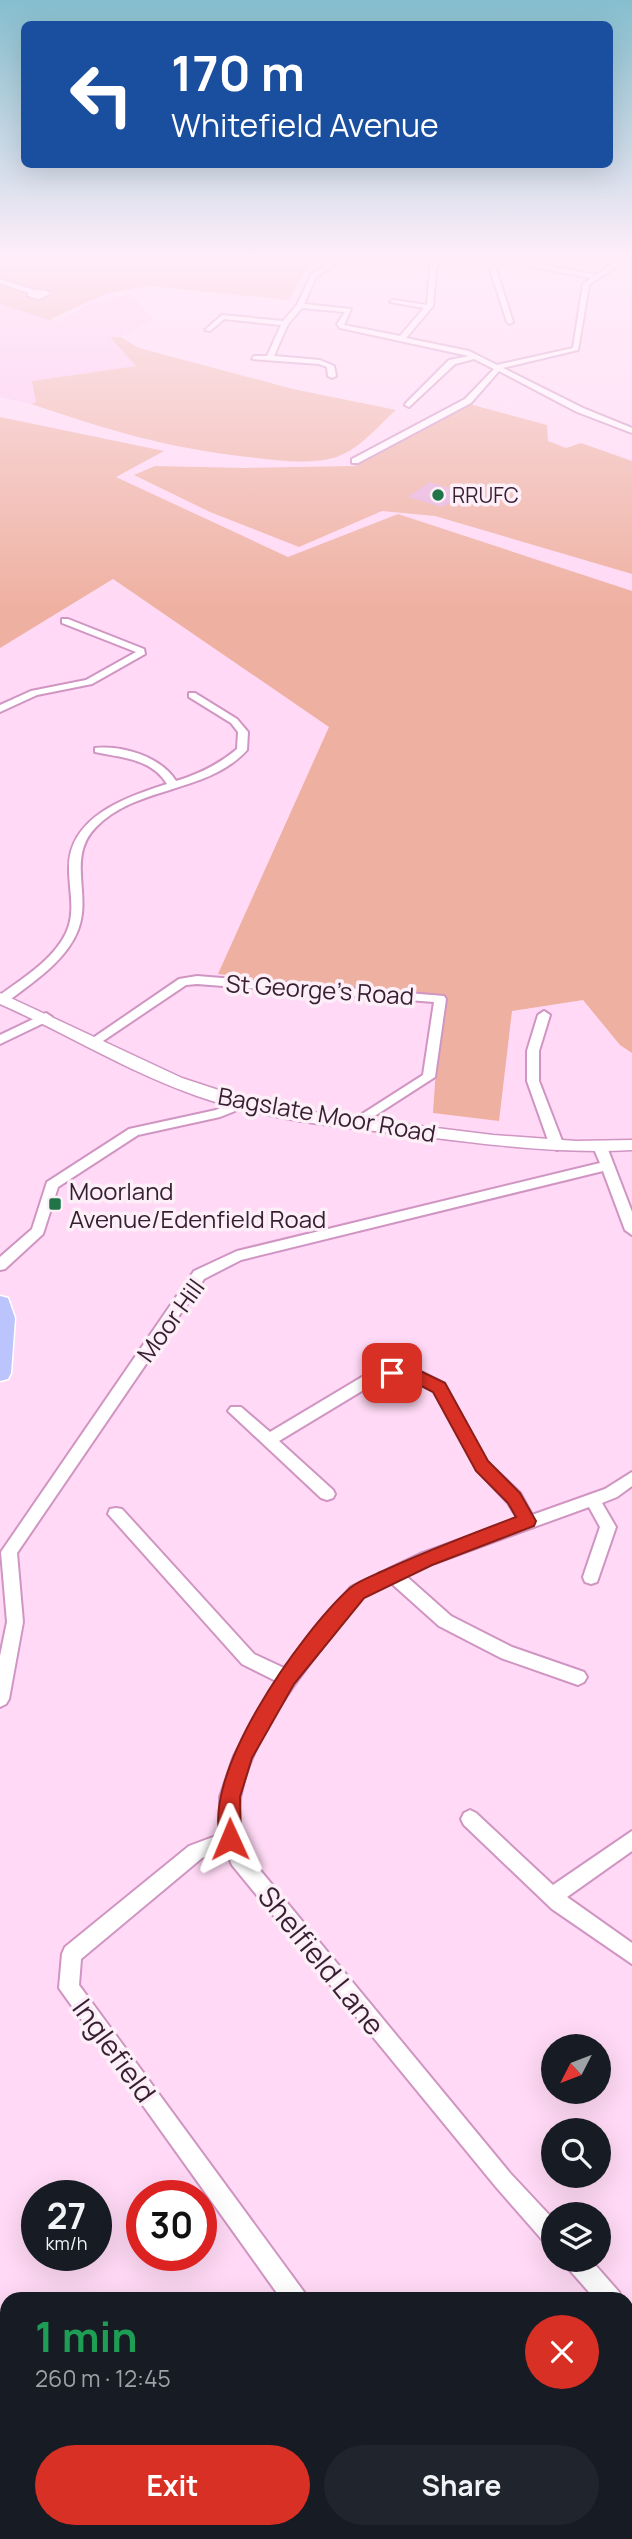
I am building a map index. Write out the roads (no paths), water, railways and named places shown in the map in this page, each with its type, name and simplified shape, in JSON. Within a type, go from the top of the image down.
[{"type":"main road","points":[[0,1304],[4,1318],[0,1373]]},
{"type":"street","points":[[409,405],[440,374]]},
{"type":"street","points":[[355,461],[468,401],[492,374]]},
{"type":"street","points":[[515,374],[580,410],[632,430]]},
{"type":"street","points":[[0,709],[34,693],[89,682],[140,654],[141,651],[65,621]]},
{"type":"street","points":[[1,998],[44,966],[72,932],[76,917],[72,861],[82,837],[115,806],[227,764],[242,750],[243,732],[234,721],[192,695]]},
{"type":"street","points":[[99,750],[142,759],[161,770],[172,784]]},
{"type":"street","name":"St George's Road","points":[[93,1042],[183,982],[197,980],[440,999],[429,1077],[354,1123]]},
{"type":"street","name":"Bagslate Moor Road","points":[[1,998],[46,1017],[170,1080],[231,1102],[354,1123],[557,1146],[632,1145]]},
{"type":"street","points":[[544,1015],[533,1051],[533,1081],[557,1146]]},
{"type":"street","points":[[0,1040],[46,1017]]},
{"type":"street","points":[[0,1265],[38,1231],[52,1185],[134,1132],[220,1113],[230,1108],[231,1102]]},
{"type":"street","points":[[600,1147],[632,1230]]},
{"type":"street","name":"Moor Hill","points":[[0,1699],[15,1622],[9,1552],[199,1275],[237,1256],[606,1166]]},
{"type":"street","points":[[271,1439],[377,1375],[408,1372],[439,1387],[482,1466],[514,1498],[527,1521]]},
{"type":"street","points":[[236,1411],[271,1439],[327,1494]]},
{"type":"street","name":"Shelfield Lane","points":[[541,2222],[503,2180],[239,1859],[230,1839],[229,1797],[243,1756],[287,1678],[357,1592],[393,1574],[527,1521],[611,1493],[632,1478]]},
{"type":"street","points":[[591,1577],[608,1527],[592,1499]]},
{"type":"street","points":[[116,1514],[248,1659],[287,1678]]},
{"type":"street","points":[[393,1574],[445,1621],[507,1653],[578,1677]]},
{"type":"street","points":[[470,1819],[553,1896],[632,1955]]},
{"type":"street","name":"Inglefield","points":[[230,1839],[196,1853],[72,1954],[69,1988],[290,2292]]},
{"type":"street","points":[[553,1896],[632,1840]]},
{"type":"street","points":[[586,2272],[604,2292]]},
{"type":"place","name":"RRUFC","points":[[438,495]]},
{"type":"place","name":"Moorland Avenue/Edenfield Road","points":[[55,1204]]}]
